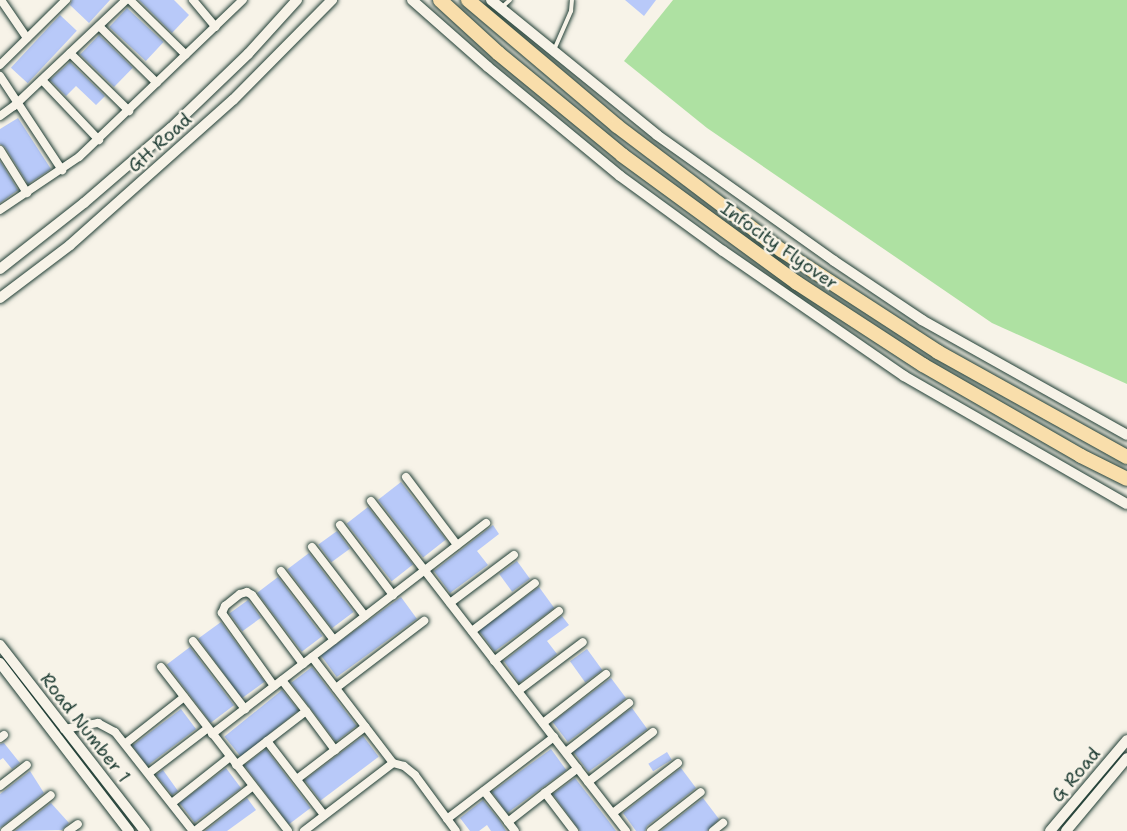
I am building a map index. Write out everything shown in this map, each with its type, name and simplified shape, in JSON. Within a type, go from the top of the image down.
[{"type":"highway","name":"Infocity Flyover","points":[[440,0],[498,53],[622,155],[797,283],[923,365],[1071,450],[1127,479]]},
{"type":"highway","name":"Infocity Flyover","points":[[468,0],[617,126],[781,250],[938,352],[1127,457]]},
{"type":"street","points":[[1,0],[27,38]]},
{"type":"street","points":[[0,65],[66,0]]},
{"type":"street","points":[[0,116],[18,103],[128,0],[186,55]]},
{"type":"street","points":[[0,210],[62,170],[99,140],[243,0]]},
{"type":"street","name":"GH Road","points":[[0,269],[84,203],[171,128],[248,54],[297,0]]},
{"type":"street","name":"GH Road","points":[[0,298],[70,245],[233,100],[332,0]]},
{"type":"street","points":[[403,0],[415,2],[488,68],[620,176],[723,251],[904,376],[1127,504]]},
{"type":"street","points":[[491,0],[657,135],[854,274],[922,320],[1127,435]]},
{"type":"street","points":[[199,2],[216,27]]},
{"type":"street","points":[[99,26],[157,84]]},
{"type":"street","points":[[70,54],[129,111]]},
{"type":"street","points":[[0,76],[62,170]]},
{"type":"street","points":[[42,80],[99,140]]},
{"type":"street","points":[[0,150],[27,193]]},
{"type":"street","points":[[406,477],[457,545]]},
{"type":"street","points":[[371,501],[626,831]]},
{"type":"street","points":[[148,773],[245,709],[486,523]]},
{"type":"street","points":[[340,525],[393,595]]},
{"type":"street","points":[[312,547],[365,616]]},
{"type":"street","points":[[450,603],[514,555]]},
{"type":"street","points":[[281,571],[334,640]]},
{"type":"street","points":[[472,631],[535,583]]},
{"type":"street","points":[[274,686],[222,613],[225,606],[240,594],[247,592],[252,595],[303,664]]},
{"type":"street","points":[[494,660],[559,611]]},
{"type":"street","points":[[336,688],[424,621]]},
{"type":"street","points":[[193,642],[245,709]]},
{"type":"street","points":[[518,691],[583,642]]},
{"type":"street","name":"Road Number 1","points":[[0,645],[144,831]]},
{"type":"street","points":[[312,657],[393,763],[405,766],[416,775],[456,831]]},
{"type":"street","name":"Road Number 1","points":[[0,663],[129,831]]},
{"type":"street","points":[[161,667],[288,831]]},
{"type":"street","points":[[543,723],[606,674]]},
{"type":"street","points":[[282,680],[335,750]]},
{"type":"street","points":[[126,743],[184,697]]},
{"type":"street","points":[[566,752],[629,703]]},
{"type":"street","points":[[236,765],[306,711]]},
{"type":"street","points":[[64,729],[98,723],[115,732],[194,831],[253,786]]},
{"type":"street","points":[[297,779],[365,727]]},
{"type":"street","points":[[588,782],[653,732]]},
{"type":"street","points":[[447,819],[554,737]]},
{"type":"street","name":"G Road","points":[[1050,831],[1127,740]]},
{"type":"street","points":[[267,741],[324,815]]},
{"type":"street","points":[[172,803],[230,757]]},
{"type":"street","name":"G Road","points":[[1066,831],[1127,758]]},
{"type":"street","points":[[304,831],[393,763]]},
{"type":"street","points":[[613,813],[678,763]]},
{"type":"street","points":[[0,786],[27,765]]},
{"type":"street","points":[[508,822],[578,768]]},
{"type":"street","points":[[484,791],[515,831]]},
{"type":"street","points":[[651,831],[701,792]]},
{"type":"street","points":[[545,793],[574,831]]},
{"type":"street","points":[[5,831],[51,795]]},
{"type":"street","points":[[713,831],[723,823]]},
{"type":"street","points":[[68,831],[78,824]]},
{"type":"lane","points":[[501,8],[510,0]]},
{"type":"lane","points":[[554,52],[571,11],[572,0]]},
{"type":"green space","points":[[673,0],[1127,0],[1127,384],[992,323],[707,128],[624,61]]},
{"type":"building","points":[[72,0],[110,0],[89,23],[70,5]]},
{"type":"building","points":[[139,0],[174,0],[189,15],[172,33]]},
{"type":"building","points":[[625,0],[656,0],[644,16]]},
{"type":"building","points":[[127,8],[164,42],[146,61],[109,27]]},
{"type":"building","points":[[60,15],[77,31],[28,83],[11,68]]},
{"type":"building","points":[[99,35],[133,68],[114,87],[80,54]]},
{"type":"building","points":[[70,62],[105,96],[96,105],[76,86],[66,96],[50,80]]},
{"type":"building","points":[[18,118],[51,169],[28,184],[5,147],[0,144],[0,129]]},
{"type":"building","points":[[0,161],[18,190],[0,203]]},
{"type":"building","points":[[401,482],[446,540],[423,557],[378,500]]},
{"type":"building","points":[[368,507],[413,565],[392,581],[347,524]]},
{"type":"building","points":[[493,525],[499,534],[477,551],[488,565],[450,593],[434,571]]},
{"type":"building","points":[[337,531],[350,549],[331,562],[318,545]]},
{"type":"building","points":[[309,553],[354,612],[332,628],[287,569]]},
{"type":"building","points":[[517,561],[530,579],[512,592],[499,574]]},
{"type":"building","points":[[278,577],[323,636],[302,652],[257,593]]},
{"type":"building","points":[[539,587],[554,608],[494,652],[479,630]]},
{"type":"building","points":[[401,597],[417,619],[337,677],[321,655]]},
{"type":"building","points":[[248,600],[261,618],[242,631],[229,614]]},
{"type":"building","points":[[562,616],[569,625],[547,641],[557,654],[519,683],[504,661]]},
{"type":"building","points":[[221,622],[264,682],[242,698],[198,638]]},
{"type":"building","points":[[190,647],[234,705],[211,723],[167,664]]},
{"type":"building","points":[[587,649],[602,670],[585,682],[570,661]]},
{"type":"building","points":[[312,667],[357,726],[336,742],[291,683]]},
{"type":"building","points":[[611,678],[626,698],[568,742],[553,722]]},
{"type":"building","points":[[282,690],[298,710],[241,757],[224,737]]},
{"type":"building","points":[[632,708],[647,729],[588,772],[573,751]]},
{"type":"building","points":[[181,709],[196,729],[147,766],[132,746]]},
{"type":"building","points":[[363,736],[379,757],[320,801],[305,780]]},
{"type":"building","points":[[4,743],[20,763],[12,769],[3,758],[0,760],[0,744]]},
{"type":"building","points":[[266,749],[311,808],[289,824],[244,765]]},
{"type":"building","points":[[551,749],[566,770],[507,813],[492,792]]},
{"type":"building","points":[[667,752],[672,760],[653,771],[648,764]]},
{"type":"building","points":[[226,768],[241,788],[195,823],[180,803]]},
{"type":"building","points":[[681,768],[696,788],[647,826],[645,831],[636,831],[623,813]]},
{"type":"building","points":[[163,770],[178,791],[172,795],[156,775]]},
{"type":"building","points":[[30,771],[44,793],[0,828],[0,794]]},
{"type":"building","points":[[575,778],[616,831],[580,831],[553,794]]},
{"type":"building","points":[[247,798],[256,810],[227,831],[205,831]]},
{"type":"building","points":[[703,798],[719,819],[707,831],[661,831]]},
{"type":"building","points":[[483,800],[506,831],[491,831],[487,825],[479,831],[470,831],[460,818]]},
{"type":"building","points":[[51,803],[69,823],[62,830],[15,831]]}]
